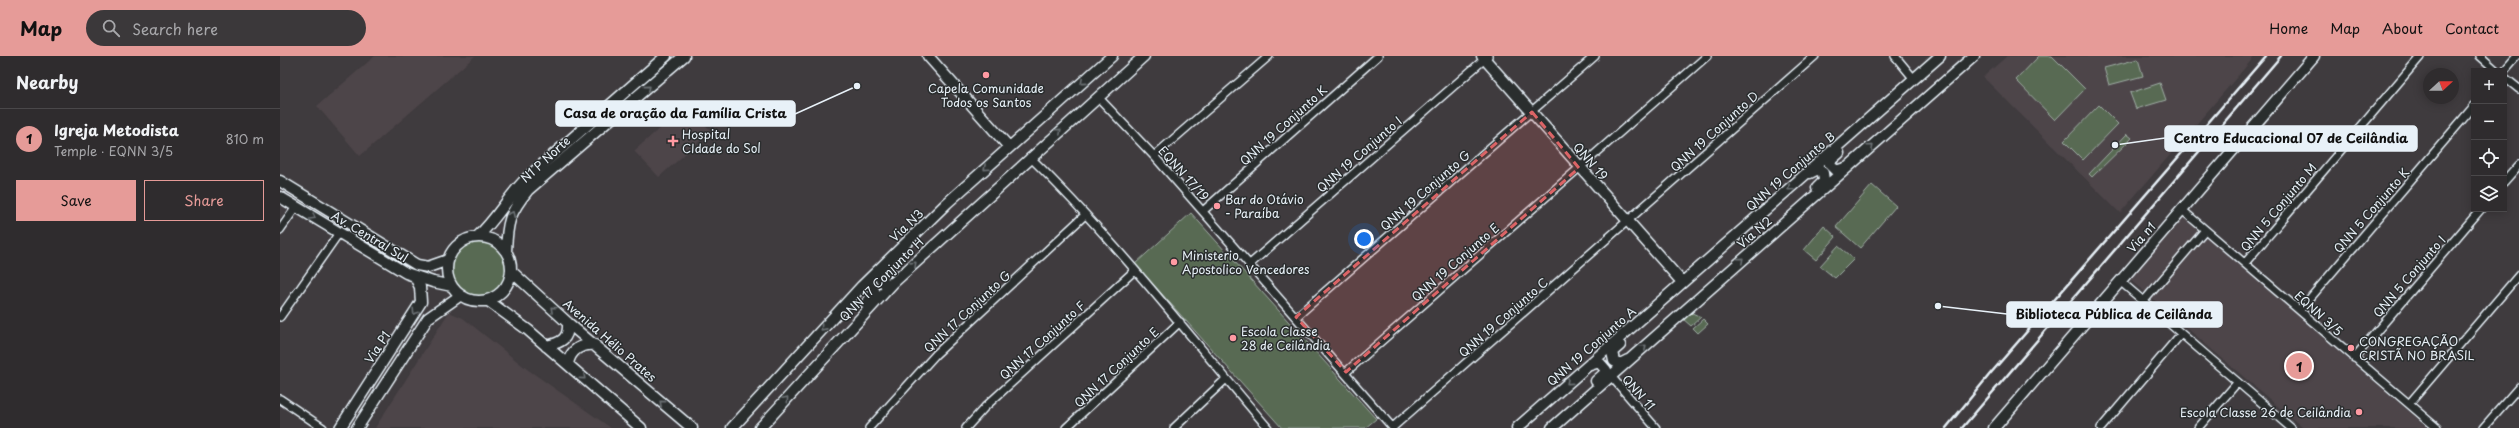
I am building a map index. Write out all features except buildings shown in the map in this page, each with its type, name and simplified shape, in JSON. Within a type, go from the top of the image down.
[{"type":"main road","name":"N1 P Norte","points":[[478,236],[497,216],[517,187],[666,56]]},
{"type":"main road","name":"N1 P Norte","points":[[506,252],[506,234],[510,217],[528,190],[684,56]]},
{"type":"main road","points":[[928,56],[1009,147]]},
{"type":"main road","name":"Via N3","points":[[732,428],[862,286],[947,203],[1112,56]]},
{"type":"main road","points":[[1081,112],[1101,86],[1136,56]]},
{"type":"main road","points":[[1030,157],[1144,56]]},
{"type":"main road","points":[[1914,79],[1940,56]]},
{"type":"main road","name":"Via N2","points":[[1552,428],[1608,373],[1632,358],[1974,56]]},
{"type":"main road","name":"Via n1","points":[[1994,428],[2314,56]]},
{"type":"main road","name":"QNN 19","points":[[1485,57],[1680,284]]},
{"type":"main road","name":"QNN 19 Conjunto B","points":[[1680,284],[1914,79]]},
{"type":"main road","points":[[1856,161],[1838,172],[1833,170],[1830,165],[1831,160],[1871,124],[1904,88]]},
{"type":"main road","name":"QNN 17 Conjunto H","points":[[760,428],[893,283],[1030,157]]},
{"type":"main road","points":[[1756,248],[1781,218],[1824,181],[1823,173],[1818,169],[1804,176]]},
{"type":"main road","name":"Av. Central Sul","points":[[280,181],[417,265],[428,267],[448,260]]},
{"type":"main road","name":"Av. Central Sul","points":[[280,197],[415,277],[452,286]]},
{"type":"main road","points":[[893,283],[885,284],[882,281],[882,274],[947,203]]},
{"type":"main road","points":[[478,236],[497,242],[506,252],[511,271],[504,289],[487,300],[474,300],[462,295],[452,286],[448,273],[448,260],[459,243],[478,236]]},
{"type":"main road","name":"Avenida Hélio Prates","points":[[511,271],[568,323],[692,428]]},
{"type":"main road","name":"Via P1","points":[[340,428],[421,302],[420,287],[415,277]]},
{"type":"main road","points":[[1632,358],[1620,364],[1616,363],[1612,352],[1657,313],[1680,284]]},
{"type":"main road","name":"QNN 19 Conjunto A","points":[[1517,428],[1680,284]]},
{"type":"main road","points":[[798,385],[832,338],[872,298],[874,293],[872,288],[868,285],[862,286]]},
{"type":"main road","points":[[357,428],[428,318],[462,295]]},
{"type":"main road","points":[[487,300],[568,364],[641,428]]},
{"type":"main road","points":[[546,346],[564,340],[569,332],[568,323]]},
{"type":"main road","points":[[568,364],[571,355],[579,347],[595,345]]},
{"type":"main road","points":[[1547,428],[1605,373],[1608,373],[1599,362],[1586,368]]},
{"type":"main road","points":[[380,366],[383,374],[393,372]]},
{"type":"main road","points":[[367,387],[375,388],[378,396]]},
{"type":"street","points":[[1154,156],[1269,56]]},
{"type":"street","name":"QNN 19 Conjunto K","points":[[1203,211],[1378,56]]},
{"type":"street","name":"QNN 19 Conjunto G","points":[[1296,317],[1595,56]]},
{"type":"street","name":"QNN 19 Conjunto E","points":[[1346,372],[1707,56]]},
{"type":"street","name":"QNN 19 Conjunto D","points":[[1628,223],[1815,56]]},
{"type":"street","points":[[1895,56],[1914,79]]},
{"type":"street","name":"QNN 5 Conjunto M","points":[[2245,263],[2421,56]]},
{"type":"street","points":[[2480,56],[2494,68]]},
{"type":"street","points":[[2506,68],[2516,56]]},
{"type":"street","name":"QNN 19 Conjunto I","points":[[1249,265],[1485,57]]},
{"type":"street","points":[[2507,79],[2519,89]]},
{"type":"street","name":"EQNN 17/19","points":[[1098,96],[1154,156],[1393,427]]},
{"type":"street","name":"QNN 5 Conjunto K","points":[[2300,310],[2471,110]]},
{"type":"street","points":[[1030,157],[1085,215],[1180,322],[1268,428]]},
{"type":"street","points":[[2507,179],[2519,165]]},
{"type":"street","points":[[280,230],[296,207]]},
{"type":"street","name":"EQNN 3/5","points":[[2181,209],[2437,428]]},
{"type":"street","name":"QNN 5 Conjunto I","points":[[2354,358],[2478,212]]},
{"type":"street","name":"QNN 17 Conjunto G","points":[[870,428],[936,354],[1085,215]]},
{"type":"street","name":"QNN 19 Conjunto C","points":[[1393,427],[1628,223]]},
{"type":"street","points":[[2144,302],[2205,230]]},
{"type":"street","points":[[280,318],[339,233]]},
{"type":"street","name":"QNN 17 Conjunto F","points":[[966,428],[985,407],[1134,271]]},
{"type":"street","points":[[2409,404],[2519,275]]},
{"type":"street","points":[[2120,281],[2291,428]]},
{"type":"street","name":"QNN 17 Conjunto E","points":[[1066,428],[1180,322]]},
{"type":"street","points":[[2101,428],[2181,334]]},
{"type":"street","name":"QNN 11","points":[[1608,373],[1656,428]]},
{"type":"street","points":[[1174,428],[1226,379]]},
{"type":"street","points":[[2198,428],[2237,383]]},
{"type":"street","points":[[2484,428],[2519,386]]},
{"type":"street","points":[[280,399],[323,428]]},
{"type":"highlighted area","points":[[1532,112],[1579,168],[1346,372],[1296,317]]},
{"type":"shaded area","points":[[375,56],[475,56],[360,156],[317,106]]},
{"type":"shaded area","points":[[2007,56],[2255,56],[2120,213],[1983,77]]},
{"type":"shaded area","name":"Hospital CIdade do Sol","points":[[687,104],[711,131],[659,177],[634,151]]},
{"type":"shaded area","points":[[2183,217],[2428,428],[2303,428],[2129,278]]},
{"type":"shaded area","points":[[449,312],[463,318],[527,369],[611,428],[375,428]]},
{"type":"green space","points":[[2039,56],[2052,56],[2085,89],[2055,120],[2016,80]]},
{"type":"green space","points":[[2138,59],[2143,76],[2109,85],[2104,68]]},
{"type":"green space","points":[[2160,83],[2166,100],[2136,109],[2130,93]]},
{"type":"green space","points":[[2099,105],[2118,124],[2083,160],[2064,141]]},
{"type":"green space","points":[[2127,134],[2132,138],[2092,177],[2089,174]]},
{"type":"green space","points":[[1872,185],[1896,206],[1860,248],[1836,227]]},
{"type":"green space","points":[[1191,213],[1376,419],[1365,428],[1282,428],[1135,264]]},
{"type":"green space","points":[[1824,226],[1836,237],[1816,260],[1804,250]]},
{"type":"green space","points":[[479,241],[490,243],[499,249],[505,258],[507,269],[505,280],[499,289],[490,295],[479,297],[468,295],[459,289],[453,280],[451,269],[453,258],[459,249],[468,243]]},
{"type":"green space","points":[[1838,246],[1854,259],[1835,278],[1820,266]]},
{"type":"green space","points":[[1690,312],[1701,317],[1691,326],[1683,319]]},
{"type":"green space","points":[[1703,319],[1708,324],[1698,333],[1693,328]]},
{"type":"railway","points":[[1946,428],[1990,374],[2266,56]]},
{"type":"railway","points":[[1962,428],[2281,56]]},
{"type":"place","name":"Capela Comunidade Todos os Santos","points":[[986,75]]},
{"type":"place","name":"Casa de oração da Família Crista","points":[[857,86]]},
{"type":"place","name":"Hospital CIdade do Sol","points":[[673,141]]},
{"type":"place","name":"Centro Educacional 07 de Ceilândia","points":[[2115,145]]},
{"type":"place","name":"Bar do Otávio - Paraíba","points":[[1217,206]]},
{"type":"place","name":"Ministerio Apostolico Vencedores","points":[[1174,262]]},
{"type":"place","name":"Biblioteca Pública de Ceilânda","points":[[1938,306]]},
{"type":"place","name":"Escola Classe 28 de Ceilândia","points":[[1233,338]]},
{"type":"place","name":"CONGREGAÇÃO CRISTÃ NO BRASIL","points":[[2351,348]]},
{"type":"place","name":"Igreja Metodista","points":[[2299,366]]},
{"type":"place","name":"Escola Classe 26 de Ceilândia","points":[[2359,412]]}]
